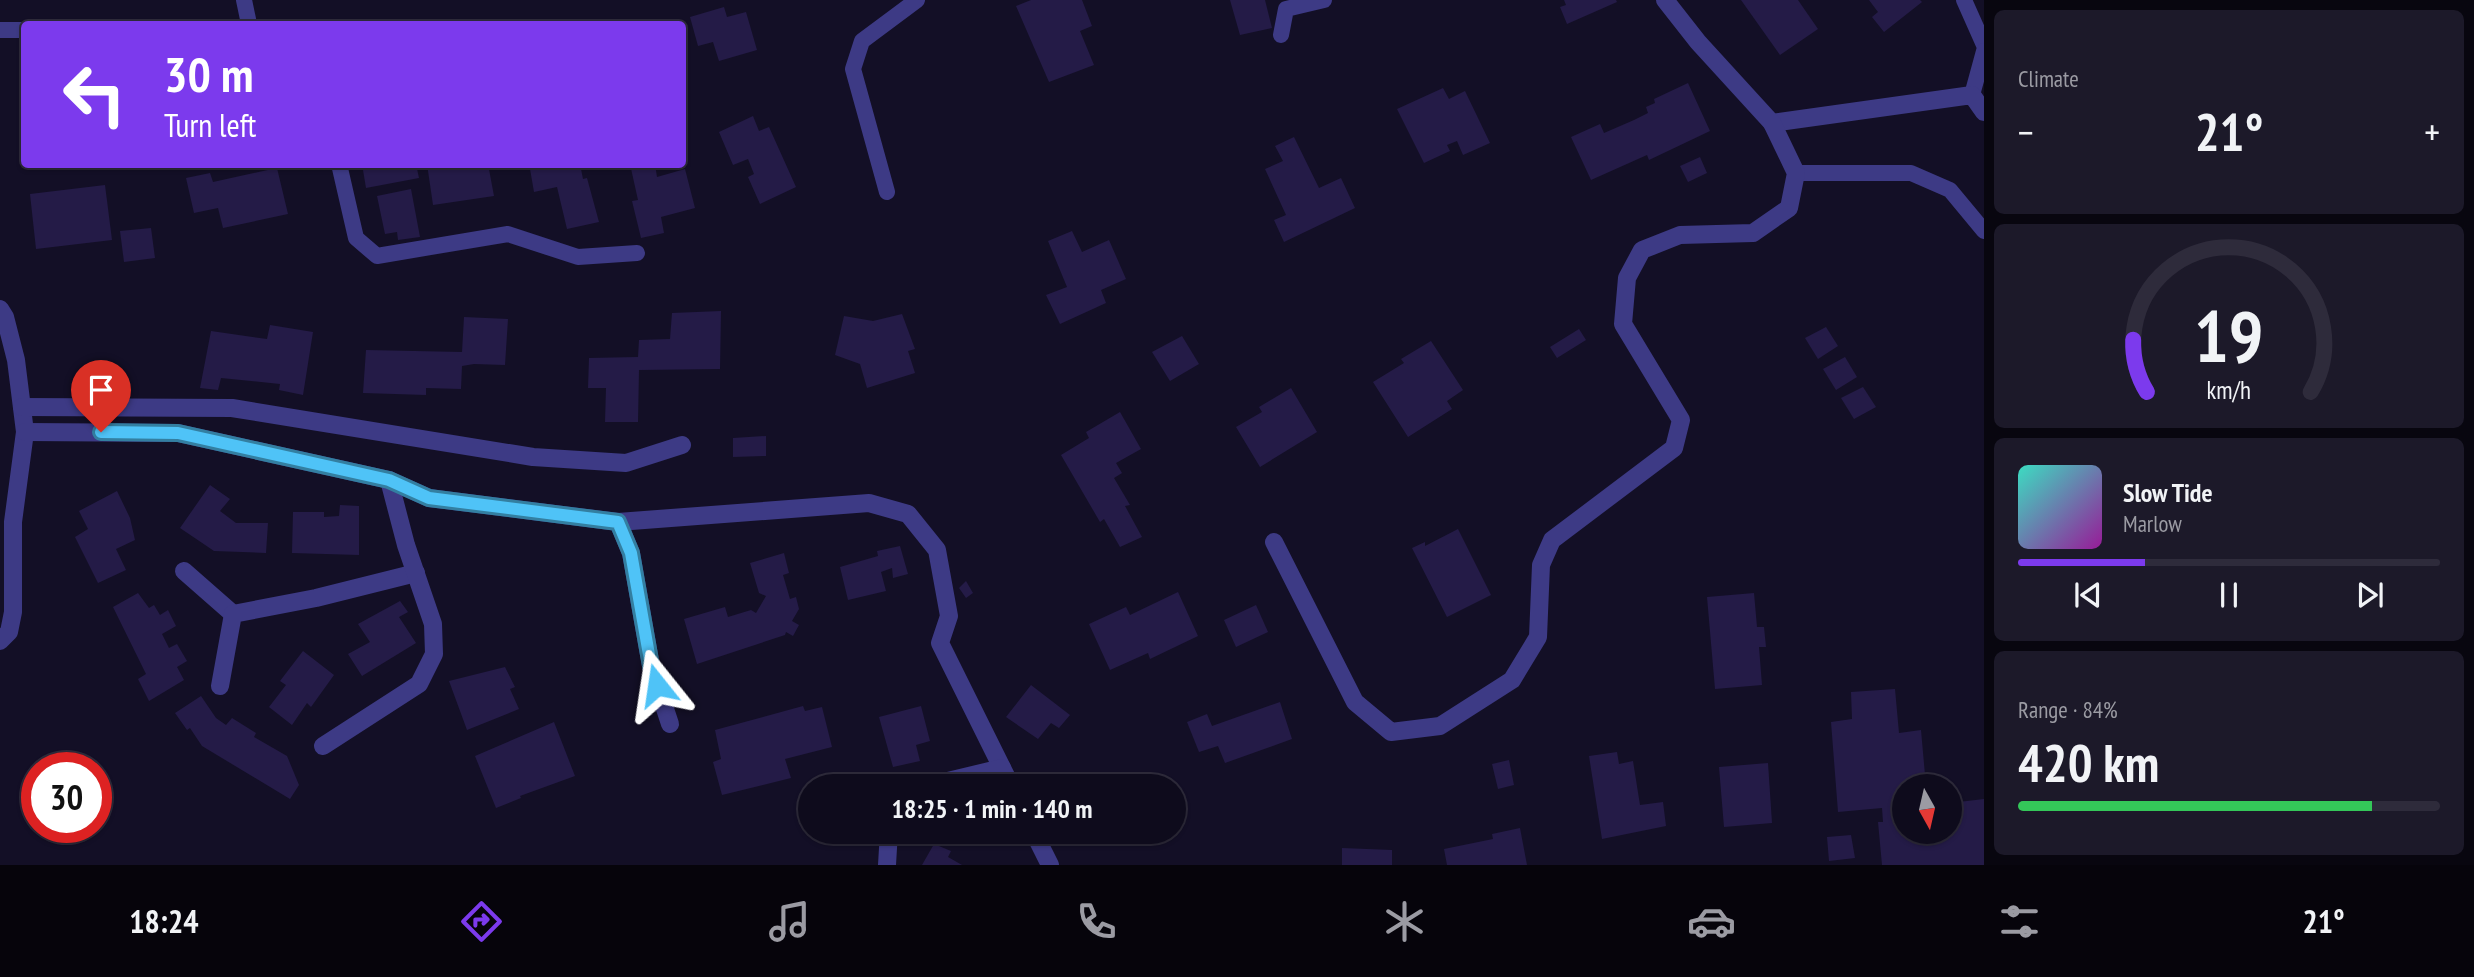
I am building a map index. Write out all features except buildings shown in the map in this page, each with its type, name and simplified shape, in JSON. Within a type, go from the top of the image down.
[{"type":"street","points":[[1274,542],[1355,702],[1391,732],[1440,726],[1512,680],[1538,637],[1541,565],[1552,540],[1674,448],[1681,420],[1623,324],[1627,278],[1642,250],[1680,235],[1753,233],[1789,208],[1796,173],[1772,123],[1698,42],[1665,0]]},
{"type":"street","points":[[1772,123],[1972,95],[1984,112]]},
{"type":"street","points":[[0,309],[5,317],[16,360],[25,432],[13,522],[13,612],[9,632],[0,641]]},
{"type":"street","points":[[22,407],[232,408],[533,457],[626,463],[682,445]]},
{"type":"street","points":[[25,432],[178,433],[389,480],[429,498],[618,522],[869,503],[908,514],[937,550],[949,617],[940,643],[1005,774]]},
{"type":"street","points":[[323,746],[419,684],[434,654],[433,624],[389,480]]},
{"type":"street","points":[[618,522],[631,553],[651,666],[670,724]]},
{"type":"street","points":[[184,571],[233,614]]},
{"type":"street","points":[[233,614],[316,598],[416,573]]},
{"type":"street","points":[[220,686],[233,614]]},
{"type":"street","points":[[977,774],[1002,768]]},
{"type":"street","points":[[887,865],[888,844]]},
{"type":"street","points":[[1040,844],[1050,865]]},
{"type":"lane","points":[[244,0],[248,21]]},
{"type":"lane","points":[[887,192],[853,69],[862,41],[917,0]]},
{"type":"lane","points":[[1282,34],[1286,9],[1324,0]]},
{"type":"lane","points":[[1964,0],[1984,45]]},
{"type":"lane","points":[[0,30],[21,30]]},
{"type":"lane","points":[[1972,95],[1984,51]]},
{"type":"lane","points":[[340,168],[356,238],[377,257],[508,234],[578,257],[637,253]]},
{"type":"lane","points":[[1796,173],[1911,173],[1950,190],[1984,232]]},
{"type":"route","points":[[101,432],[178,433],[389,480],[429,498],[618,522],[631,553],[651,666],[657,685]]}]
